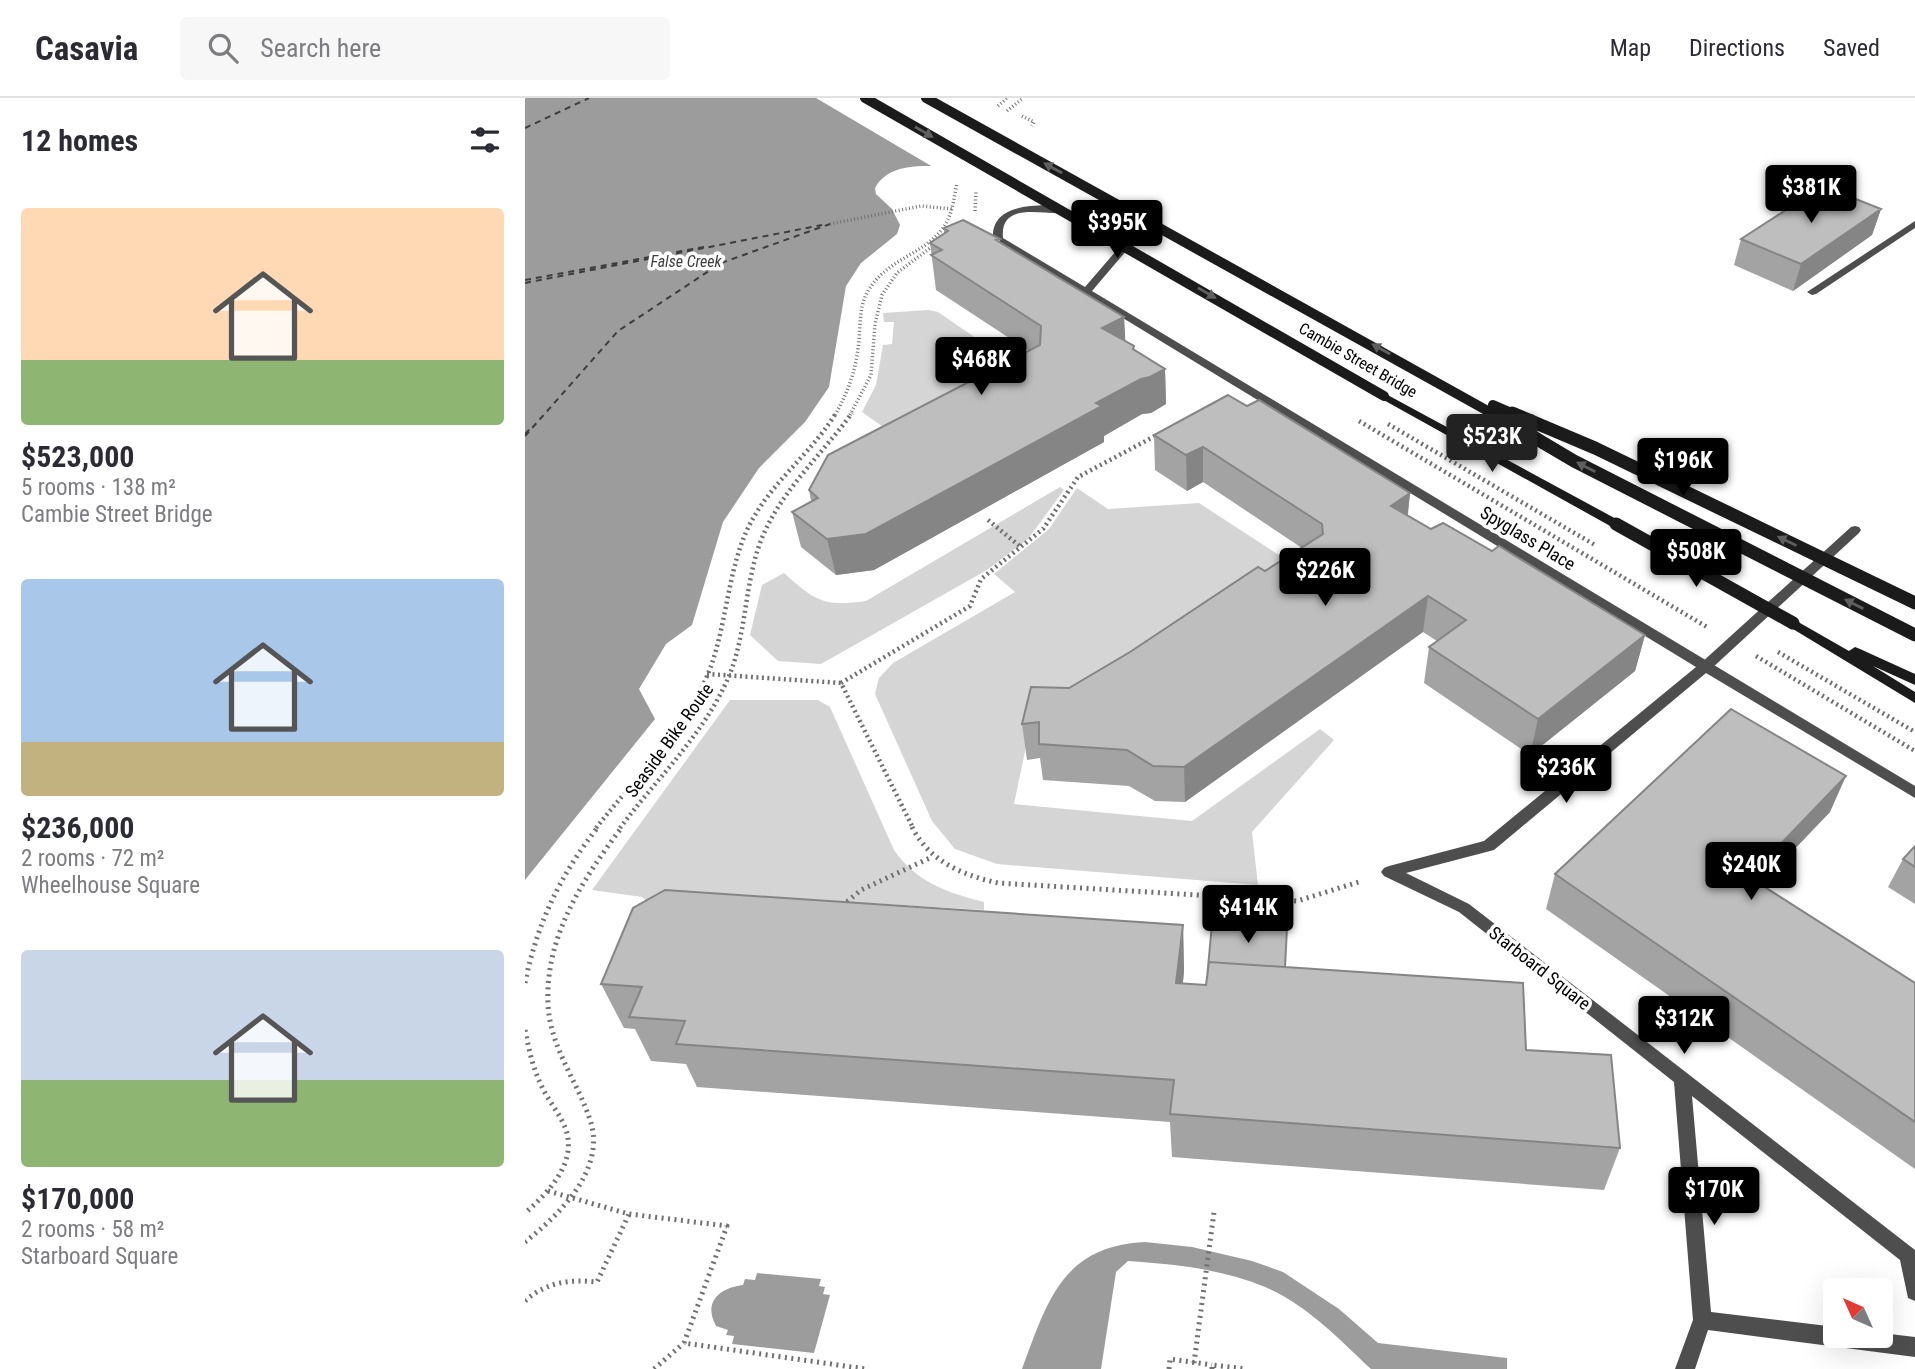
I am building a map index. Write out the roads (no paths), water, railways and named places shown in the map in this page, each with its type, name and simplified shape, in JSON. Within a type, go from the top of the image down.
[{"type":"main road","name":"Cambie Street Bridge","points":[[865,98],[1384,396],[1793,623],[1915,680]]},
{"type":"main road","name":"Cambie Street Bridge","points":[[926,98],[1440,382],[1574,461],[1915,635]]},
{"type":"main road","points":[[1440,382],[1595,448],[1915,603]]},
{"type":"main road","points":[[1793,623],[1915,698]]},
{"type":"street","name":"Spyglass Place","points":[[1086,292],[1121,251],[1121,243],[1115,236],[1070,212],[1058,209],[1025,209],[1005,218],[998,225],[998,239],[1005,246],[1086,292],[1915,793]]},
{"type":"street","points":[[1812,292],[1915,224]]},
{"type":"street","points":[[1706,666],[1855,530]]},
{"type":"street","name":"Starboard Square","points":[[1706,666],[1489,846],[1389,872],[1464,908],[1908,1255],[1915,1292]]},
{"type":"street","points":[[1682,1078],[1702,1320],[1685,1369]]},
{"type":"street","points":[[1702,1320],[1915,1347]]},
{"type":"water","name":"False Creek","points":[[525,98],[961,98],[944,167],[915,166],[896,170],[881,180],[875,188],[876,194],[892,209],[900,225],[897,234],[861,263],[846,286],[829,387],[805,422],[759,468],[723,522],[692,625],[666,644],[639,689],[655,719],[525,880]]},
{"type":"water","points":[[1145,1242],[1192,1247],[1252,1261],[1283,1272],[1339,1309],[1378,1343],[1507,1358],[1507,1369],[1371,1369],[1308,1313],[1265,1287],[1198,1268],[1128,1261],[1116,1272],[1101,1369],[1022,1369],[1050,1300],[1076,1266],[1094,1254],[1117,1246]]},
{"type":"water","points":[[757,1273],[821,1279],[819,1286],[825,1287],[823,1294],[830,1295],[814,1353],[732,1344],[734,1336],[726,1335],[728,1330],[716,1326],[711,1310],[716,1298],[727,1289],[743,1285],[745,1279],[755,1280]]}]
